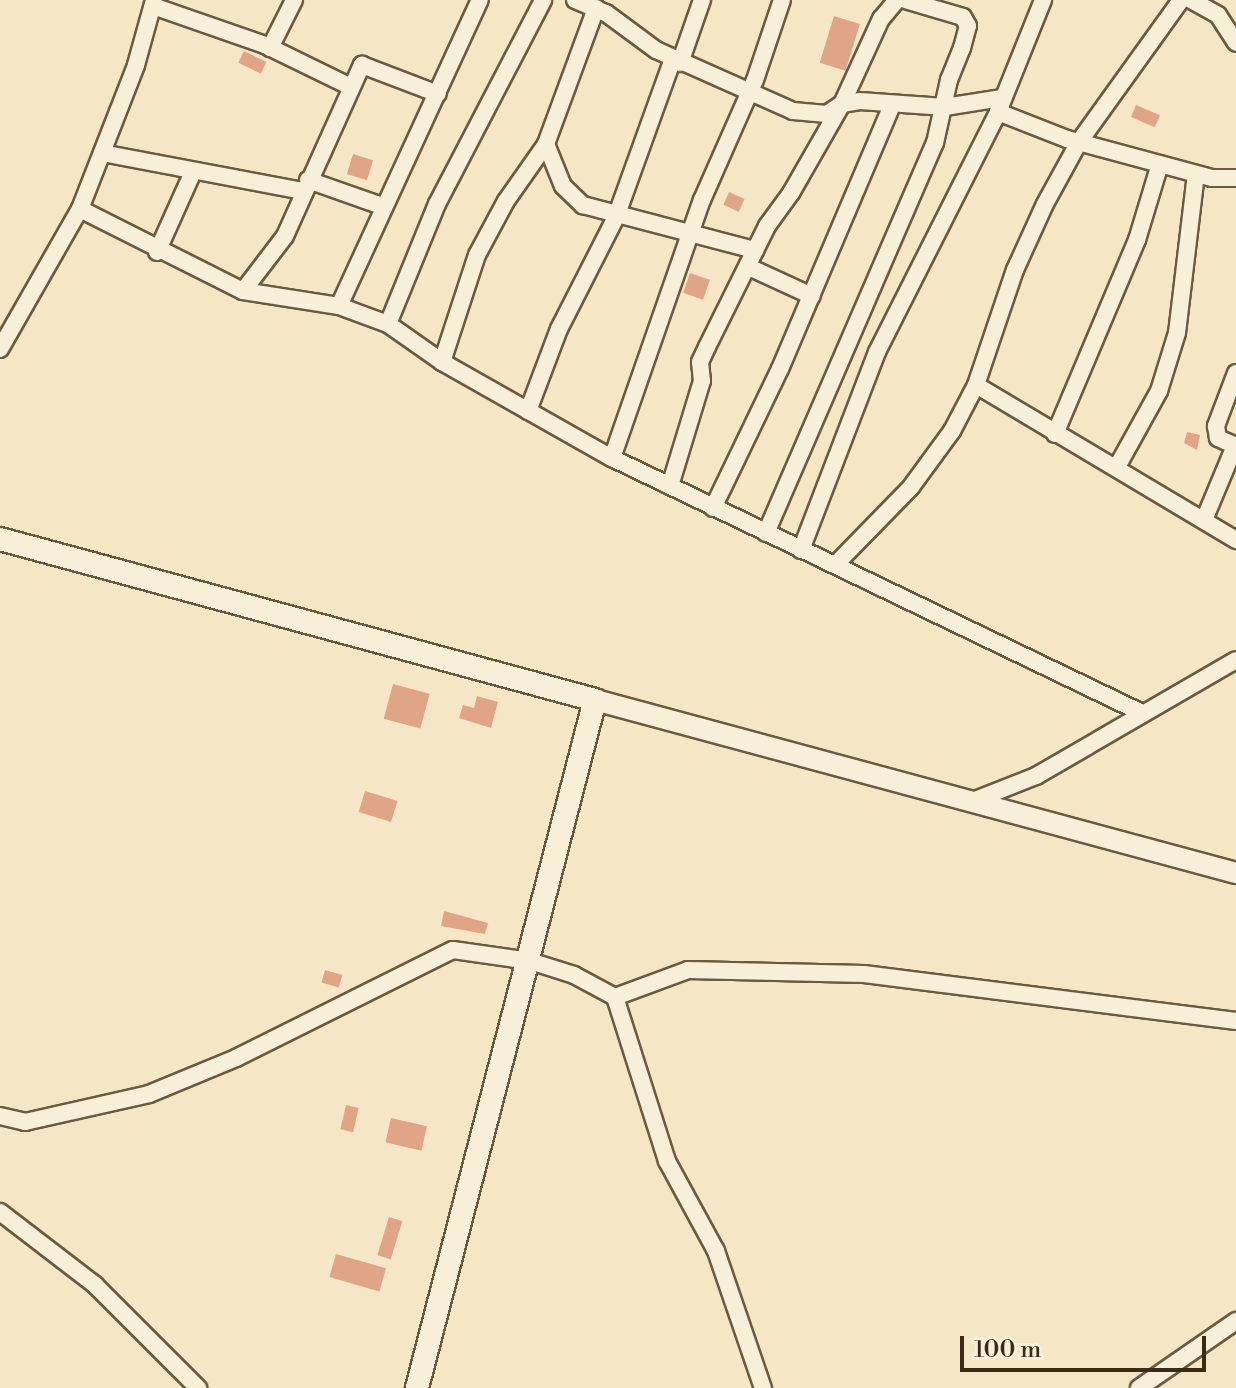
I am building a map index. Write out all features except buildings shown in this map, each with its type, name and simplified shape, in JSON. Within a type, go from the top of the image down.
[{"type":"main road","points":[[0,539],[595,700],[530,961],[417,1388]]},
{"type":"street","points":[[270,48],[294,0]]},
{"type":"street","points":[[339,306],[382,206],[438,94],[480,0]]},
{"type":"street","points":[[388,324],[437,204],[543,0]]},
{"type":"street","points":[[575,0],[604,7],[676,61],[749,95],[813,115],[827,114],[842,104],[1000,105],[1079,142],[1196,174],[1236,178]]},
{"type":"street","points":[[528,411],[559,329],[616,217],[702,0]]},
{"type":"street","points":[[612,458],[692,231],[749,95],[782,0]]},
{"type":"street","points":[[670,486],[702,381],[700,362],[755,250],[842,104],[881,19],[897,0]]},
{"type":"street","points":[[766,533],[889,254],[945,107],[966,21],[905,0]]},
{"type":"street","points":[[801,550],[877,352],[1000,105],[1043,0]]},
{"type":"street","points":[[835,565],[911,487],[952,431],[976,385],[1027,242],[1079,142],[1181,0]]},
{"type":"street","points":[[1191,0],[1218,15],[1236,43]]},
{"type":"street","points":[[0,349],[80,209],[154,3],[270,48],[351,87]]},
{"type":"street","points":[[442,362],[484,241],[546,144],[604,7]]},
{"type":"street","points":[[243,291],[280,246],[351,87],[366,64],[438,94]]},
{"type":"street","points":[[713,508],[812,296],[892,105]]},
{"type":"street","points":[[546,144],[571,198],[616,217],[692,231],[755,250]]},
{"type":"street","points":[[102,153],[193,172],[305,186],[382,206]]},
{"type":"street","points":[[1055,434],[1137,240],[1160,164]]},
{"type":"street","points":[[157,252],[193,172]]},
{"type":"street","points":[[1118,465],[1159,391],[1177,333],[1196,174]]},
{"type":"street","points":[[80,209],[157,252],[243,291],[339,306],[388,324],[442,362],[612,458],[1142,713]]},
{"type":"street","points":[[749,267],[812,296]]},
{"type":"street","points":[[1204,520],[1236,446],[1218,438],[1216,426],[1236,373]]},
{"type":"street","points":[[976,385],[1055,434],[1118,465],[1236,540]]},
{"type":"street","points":[[975,800],[1036,776],[1236,660]]},
{"type":"street","points":[[595,700],[975,800],[1236,873]]},
{"type":"street","points":[[0,1116],[25,1122],[149,1094],[236,1058],[453,950],[530,961],[574,975],[615,997],[667,1161],[716,1251],[763,1388]]},
{"type":"street","points":[[615,997],[688,970],[864,974],[1236,1021]]},
{"type":"street","points":[[0,1212],[95,1285],[198,1388]]},
{"type":"street","points":[[1139,1388],[1236,1321]]}]
